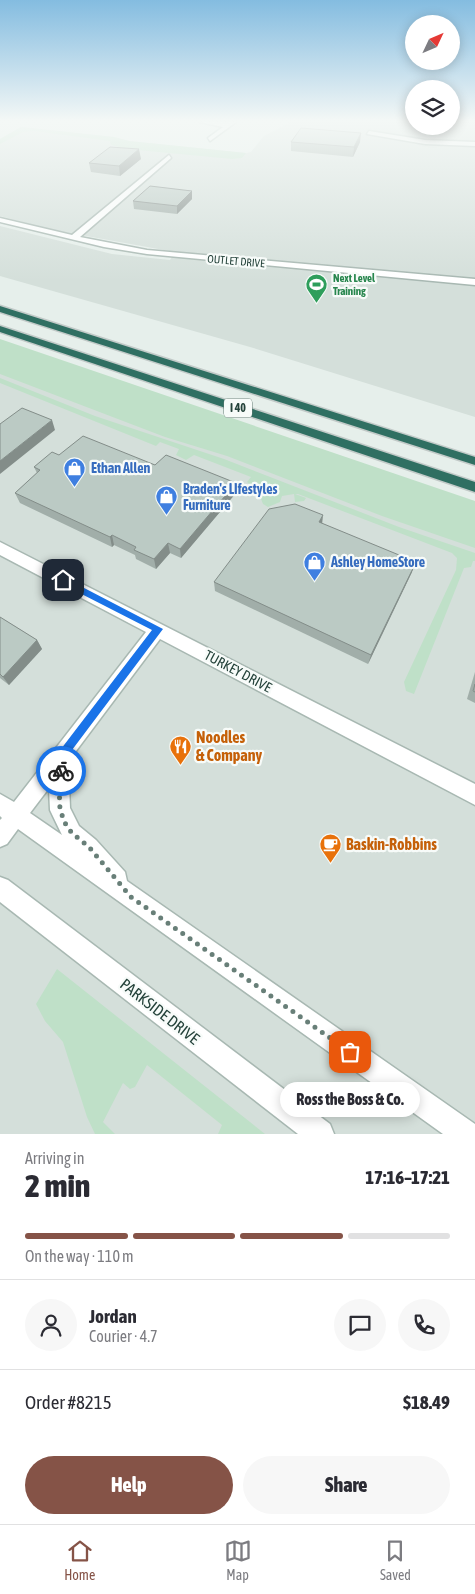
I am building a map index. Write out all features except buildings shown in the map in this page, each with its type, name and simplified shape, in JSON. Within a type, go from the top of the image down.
[{"type":"highway","name":"I 40","points":[[0,309],[475,461]]},
{"type":"highway","name":"I 40","points":[[0,329],[475,487]]},
{"type":"street","points":[[73,238],[90,227],[149,175]]},
{"type":"street","name":"OUTLET DRIVE","points":[[0,220],[118,248],[165,255],[475,282]]},
{"type":"street","name":"TURKEY DRIVE","points":[[0,548],[475,795]]},
{"type":"street","points":[[0,837],[8,810],[65,752],[158,629]]},
{"type":"street","points":[[65,752],[59,785],[60,810],[66,825],[72,833],[89,847],[131,897]]},
{"type":"street","points":[[8,810],[466,1134]]},
{"type":"street","name":"PARKSIDE DRIVE","points":[[0,888],[320,1134]]},
{"type":"shaded area","points":[[0,175],[475,175],[475,417],[250,347],[0,276],[0,226],[112,254],[170,260],[175,252],[53,230],[0,216]]},
{"type":"shaded area","points":[[0,371],[475,542],[475,1134],[0,1134]]},
{"type":"green space","points":[[0,339],[475,501],[475,548],[382,516],[227,456],[165,437],[0,374]]},
{"type":"green space","points":[[0,378],[95,416],[224,459],[399,527],[475,553],[475,561],[473,561],[471,567],[464,568],[414,694],[406,691],[404,682],[456,570],[457,558],[452,553],[298,494],[295,494],[306,498],[304,501],[295,502],[294,494],[282,496],[280,502],[268,507],[263,504],[258,491],[247,482],[251,477],[194,455],[186,460],[176,455],[179,449],[160,442],[156,446],[0,383]]},
{"type":"green space","points":[[57,969],[265,1134],[218,1134],[222,1125],[147,1065],[135,1087],[130,1089],[123,1083],[103,1122],[115,1134],[95,1134],[87,1117],[63,1042],[45,1021],[36,1004]]},
{"type":"way so far","points":[[61,771],[59,785],[60,810],[66,825],[72,833],[89,847],[131,897],[350,1052]]},
{"type":"place","name":"Next Level Training","points":[[317,303]]},
{"type":"place","name":"Ethan Allen","points":[[75,487]]},
{"type":"place","name":"Braden's LIfestyles Furniture","points":[[167,516]]},
{"type":"place","name":"Ashley HomeStore","points":[[315,581]]},
{"type":"place","name":"Noodles & Company","points":[[180,765]]},
{"type":"place","name":"Baskin-Robbins","points":[[330,863]]},
{"type":"place","name":"Ross the Boss & Co.","points":[[350,1052]]},
{"type":"route","points":[[61,771],[65,752],[158,629],[63,580]]}]
